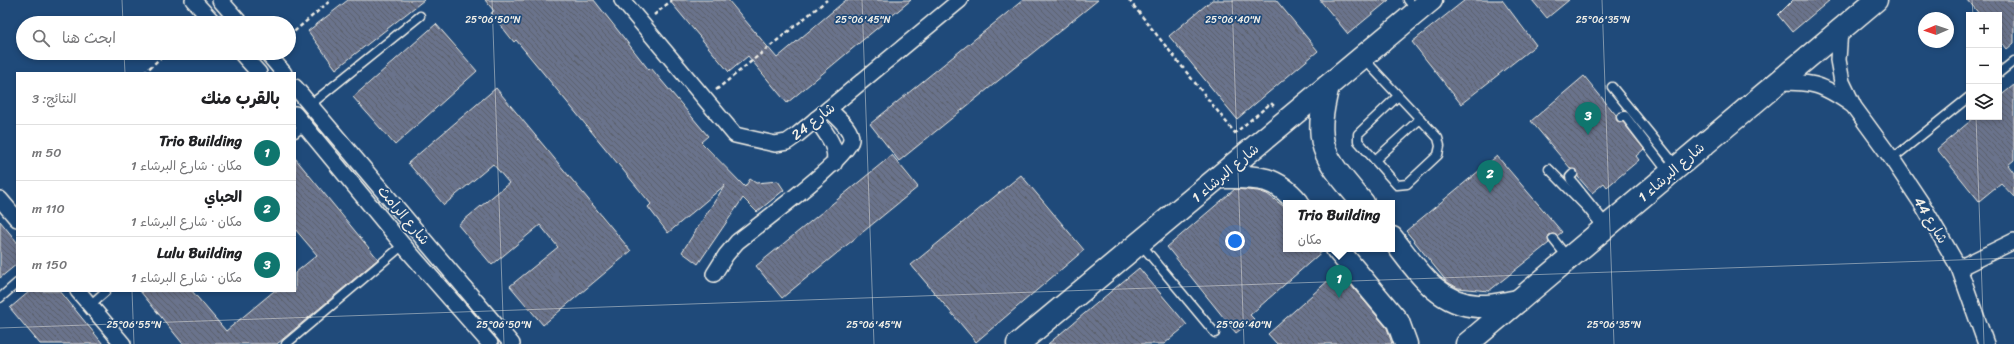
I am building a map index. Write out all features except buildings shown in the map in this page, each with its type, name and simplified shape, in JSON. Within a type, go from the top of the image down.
[{"type":"street","points":[[193,0],[208,16]]},
{"type":"street","points":[[220,0],[234,16]]},
{"type":"street","name":"شارع 24","points":[[622,0],[735,135],[751,138],[762,143],[774,144],[787,142],[960,0]]},
{"type":"street","name":"شارع البرشاء 1","points":[[1467,344],[1876,0]]},
{"type":"street","name":"شارع البرشاء 1","points":[[1018,344],[1287,121],[1362,57],[1419,4]]},
{"type":"street","name":"شارع 44","points":[[1840,29],[1838,68],[1842,82],[1854,107],[1892,158],[1922,204],[1959,268],[1986,344]]},
{"type":"street","points":[[247,60],[257,72]]},
{"type":"street","points":[[273,60],[283,72]]},
{"type":"street","name":"شارع 44","points":[[1778,82],[1816,84],[1826,88],[1854,107]]},
{"type":"street","points":[[1328,86],[1321,112],[1322,140],[1332,166],[1360,200]]},
{"type":"street","name":"شارع الرامث","points":[[296,88],[512,344]]},
{"type":"street","points":[[714,274],[726,255],[737,242],[834,164],[848,147],[851,139],[850,131],[829,109]]},
{"type":"street","points":[[816,119],[833,145],[836,153],[834,164]]},
{"type":"street","name":"شارع الرامث","points":[[298,124],[488,342]]},
{"type":"street","points":[[1220,177],[1259,178],[1270,180],[1288,191],[1296,200]]},
{"type":"street","points":[[0,198],[16,218]]},
{"type":"street","points":[[1959,268],[2014,241]]},
{"type":"street","points":[[1395,242],[1436,291],[1449,299],[1464,304],[1479,306],[1518,301]]},
{"type":"street","points":[[1340,252],[1398,322],[1406,344]]},
{"type":"street","points":[[79,292],[123,344]]},
{"type":"lane","points":[[310,105],[420,16]]},
{"type":"lane","points":[[1362,57],[1438,138],[1440,146],[1438,156],[1406,184],[1397,184],[1358,142],[1358,134],[1398,96]]},
{"type":"lane","points":[[2002,71],[2014,61]]},
{"type":"lane","points":[[1612,87],[1673,170]]},
{"type":"lane","points":[[1892,158],[1966,99]]},
{"type":"lane","points":[[1621,117],[1624,116],[1673,170]]},
{"type":"lane","points":[[1375,160],[1420,119]]},
{"type":"lane","points":[[1549,169],[1606,228]]},
{"type":"lane","points":[[1573,174],[1570,177],[1571,180],[1606,228]]},
{"type":"lane","points":[[1553,239],[1569,259]]},
{"type":"lane","points":[[1140,242],[1215,333]]},
{"type":"lane","points":[[286,344],[403,245]]},
{"type":"lane","points":[[0,298],[16,284]]},
{"type":"lane","points":[[90,305],[105,292]]},
{"type":"path","points":[[296,30],[331,0]]},
{"type":"path","points":[[643,24],[672,0]]},
{"type":"path","points":[[705,99],[827,0]]},
{"type":"path","points":[[1129,0],[1235,133],[1271,103],[1287,121]]},
{"type":"path","points":[[145,72],[158,60]]},
{"type":"place","name":"Lulu Building","points":[[1588,135]]},
{"type":"place","name":"الحباي","points":[[1490,193]]},
{"type":"place","name":"Trio Building","points":[[1339,298]]}]
